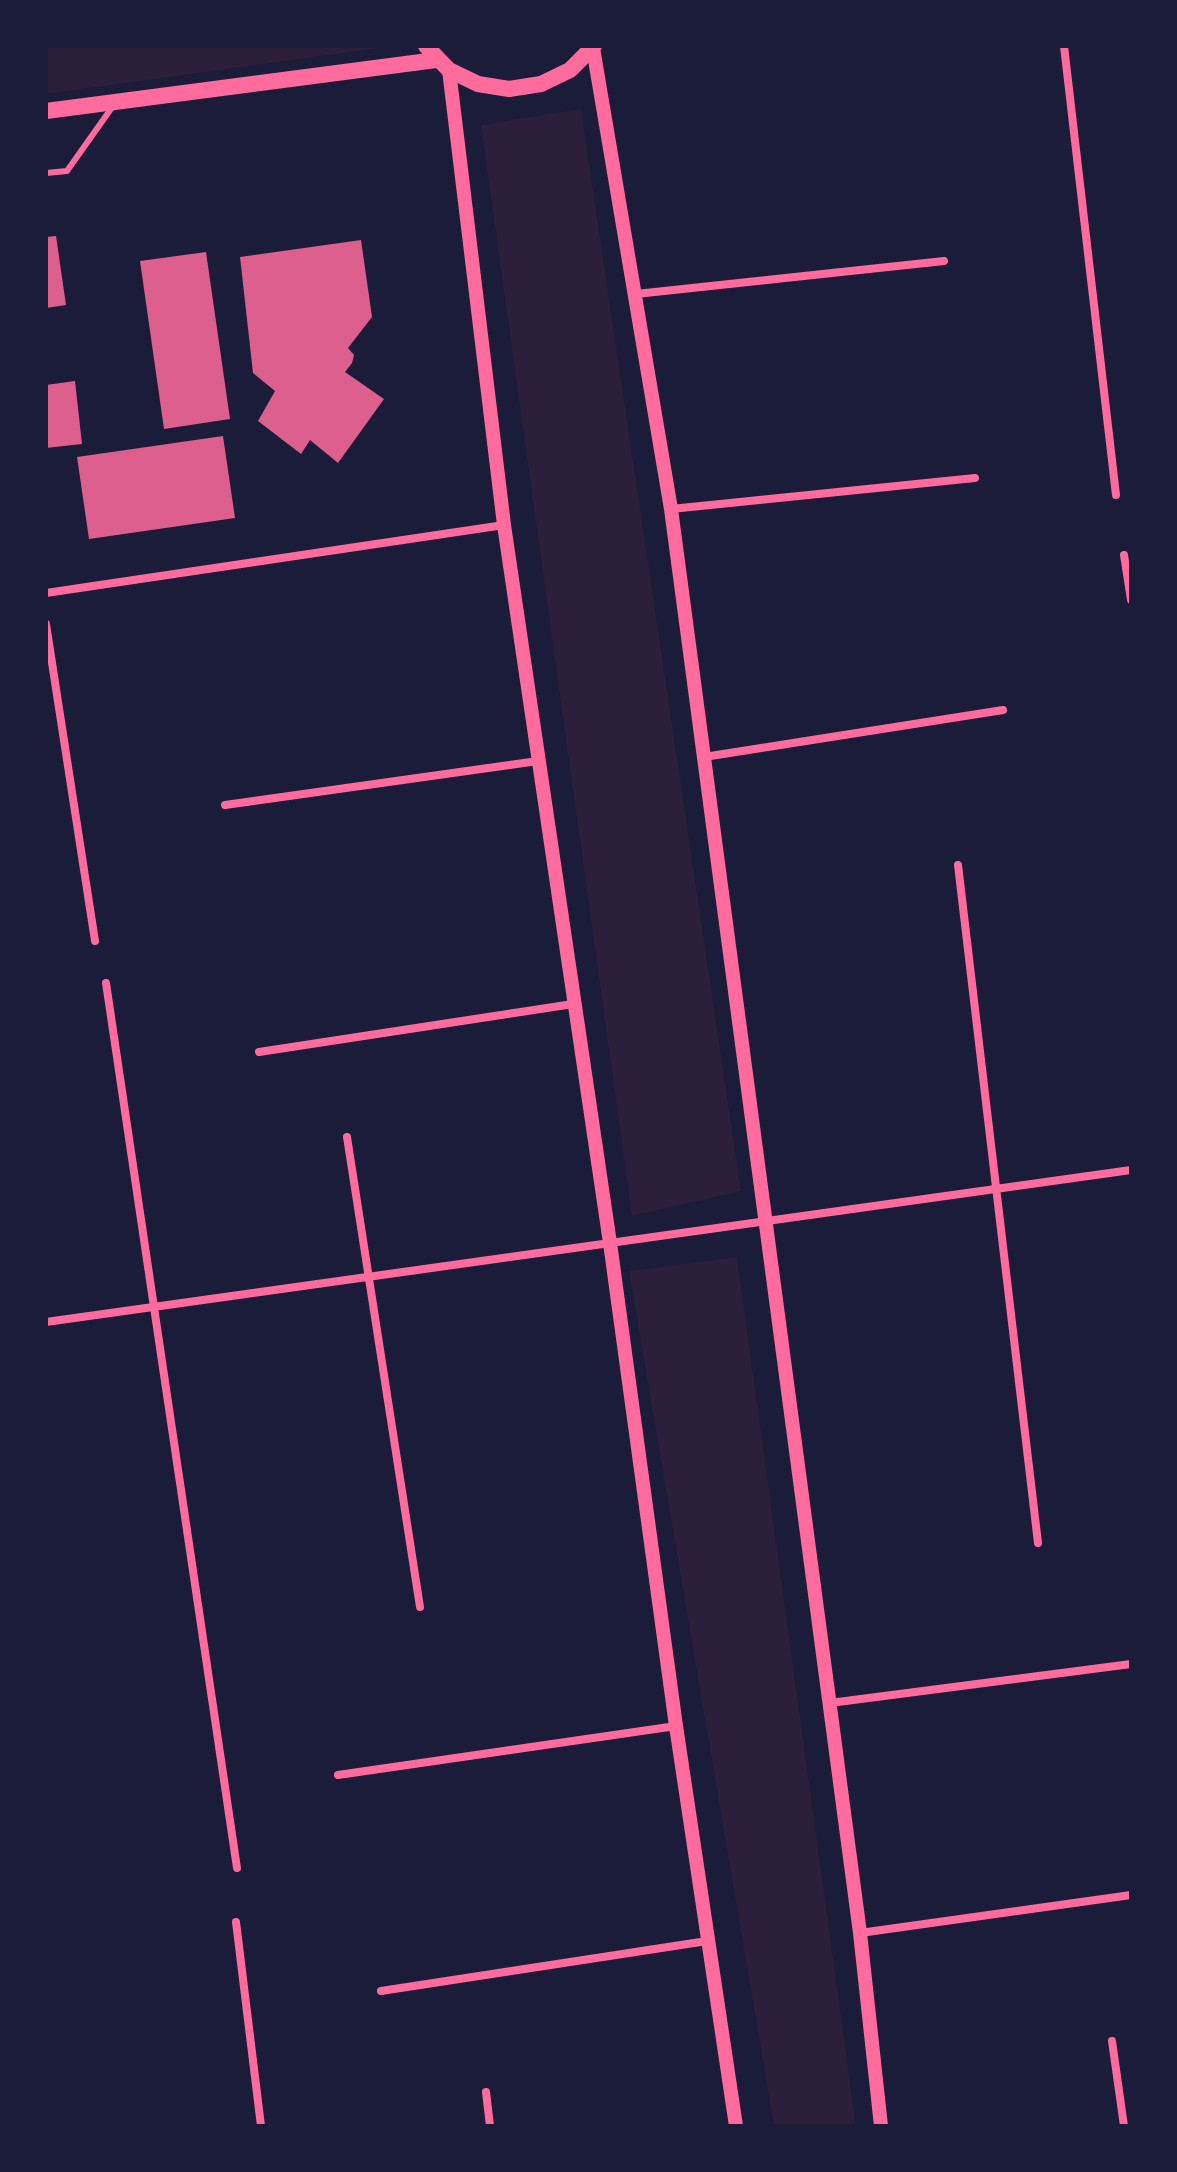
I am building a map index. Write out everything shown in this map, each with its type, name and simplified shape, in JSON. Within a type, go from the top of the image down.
[{"type":"main road","points":[[46,111],[437,59],[478,84],[509,89],[541,84],[570,70],[594,47]]},
{"type":"street","points":[[1064,46],[1116,495]]},
{"type":"street","points":[[594,47],[671,509],[860,1933],[881,2126]]},
{"type":"street","points":[[437,59],[736,2126]]},
{"type":"street","points":[[636,294],[944,261]]},
{"type":"street","points":[[671,509],[975,478]]},
{"type":"street","points":[[46,593],[504,525]]},
{"type":"street","points":[[1124,555],[1131,600]]},
{"type":"street","points":[[46,624],[95,941]]},
{"type":"street","points":[[704,757],[1003,710]]},
{"type":"street","points":[[225,805],[538,761]]},
{"type":"street","points":[[958,865],[1038,1543]]},
{"type":"street","points":[[106,983],[237,1868]]},
{"type":"street","points":[[259,1052],[573,1004]]},
{"type":"street","points":[[347,1137],[420,1607]]},
{"type":"street","points":[[46,1322],[1131,1170]]},
{"type":"street","points":[[830,1703],[1131,1664]]},
{"type":"street","points":[[338,1775],[676,1726]]},
{"type":"street","points":[[860,1933],[1131,1895]]},
{"type":"street","points":[[236,1922],[261,2126]]},
{"type":"street","points":[[381,1991],[707,1941]]},
{"type":"street","points":[[1112,2041],[1124,2126]]},
{"type":"street","points":[[486,2092],[490,2126]]},
{"type":"lane","points":[[46,173],[67,171],[115,103]]},
{"type":"shaded area","points":[[46,46],[394,46],[46,94]]},
{"type":"shaded area","points":[[581,109],[741,1191],[632,1216],[481,125]]},
{"type":"shaded area","points":[[737,1257],[856,2126],[774,2126],[629,1271]]},
{"type":"building","points":[[56,236],[66,305],[46,308],[46,237]]},
{"type":"building","points":[[361,240],[372,317],[348,348],[354,355],[345,372],[384,399],[338,463],[310,440],[301,454],[258,421],[275,391],[253,373],[240,257]]},
{"type":"building","points":[[206,252],[230,419],[164,429],[140,261]]},
{"type":"building","points":[[75,381],[82,444],[46,448],[46,385]]},
{"type":"building","points":[[223,436],[235,518],[89,539],[77,457]]}]
